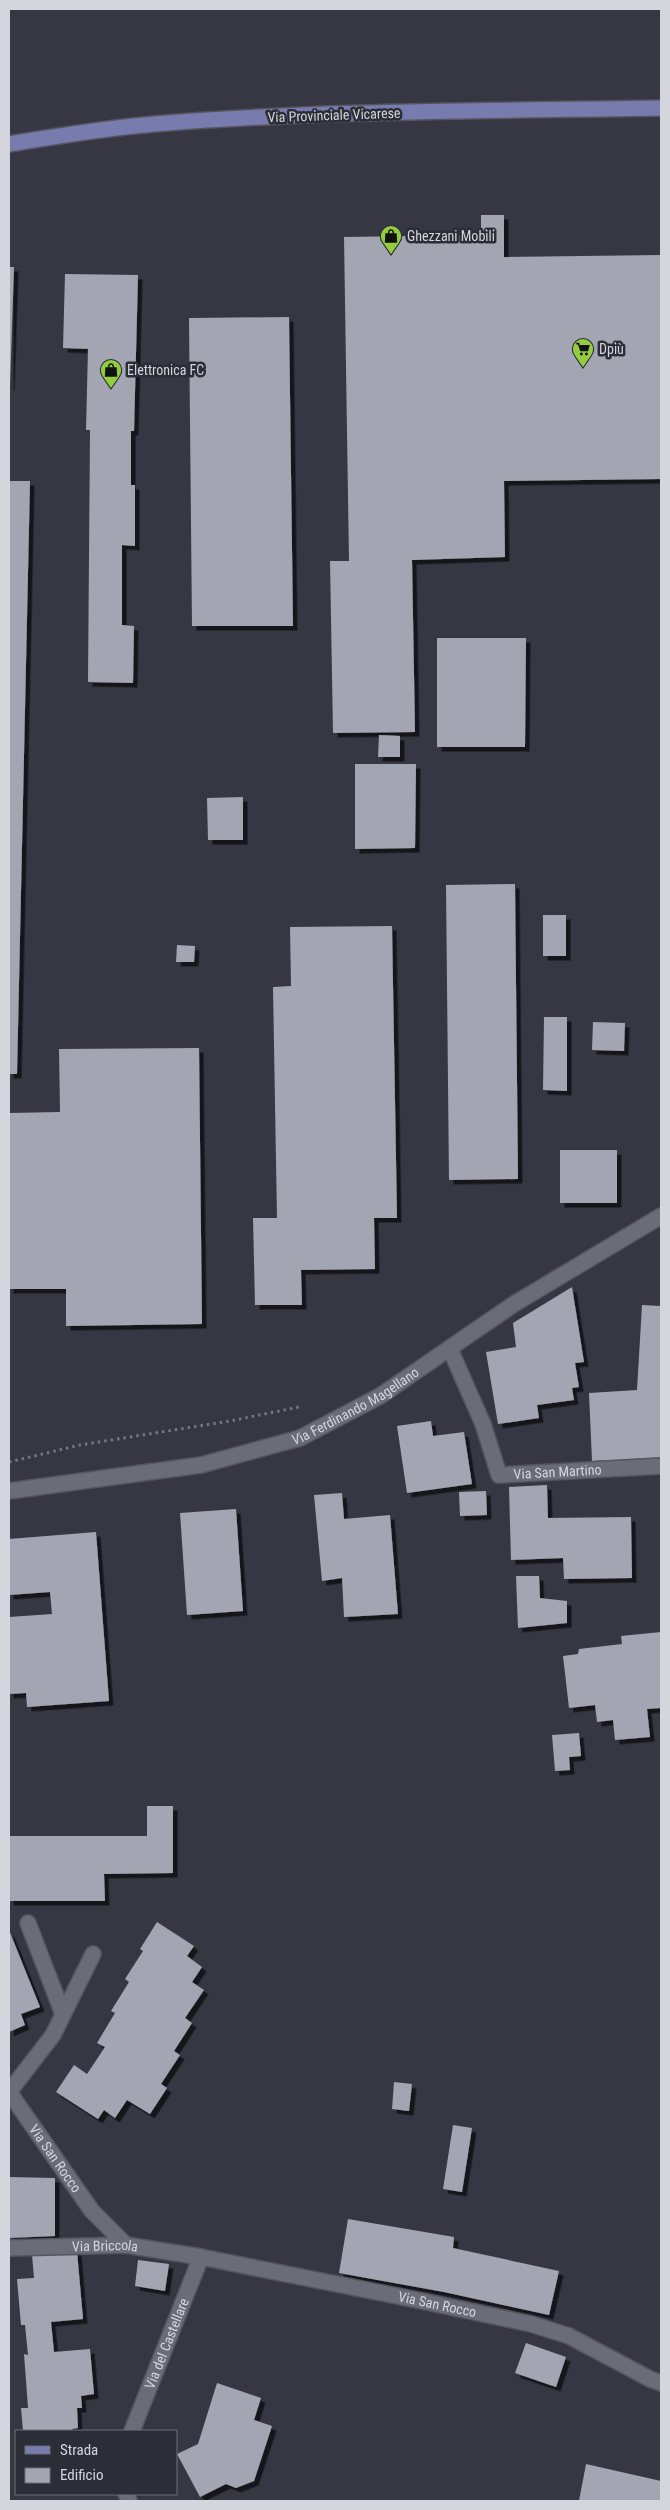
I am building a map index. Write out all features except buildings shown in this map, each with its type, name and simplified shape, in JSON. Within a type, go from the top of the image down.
[{"type":"main road","name":"Via Provinciale Vicarese","points":[[9,144],[153,124],[236,118],[418,112],[661,108]]},
{"type":"street","name":"Via Ferdinando Magellano","points":[[9,1491],[201,1465],[300,1438],[380,1396],[514,1304],[661,1216]]},
{"type":"street","name":"Via San Martino","points":[[450,1349],[483,1424],[499,1475],[661,1466]]},
{"type":"street","points":[[28,1923],[63,2014]]},
{"type":"street","name":"Via San Rocco","points":[[93,1954],[53,2035],[9,2092],[92,2211],[126,2245]]},
{"type":"street","name":"Via Briccola","points":[[9,2248],[126,2245],[201,2257]]},
{"type":"street","name":"Via San Rocco","points":[[201,2257],[531,2324],[569,2336],[661,2383]]},
{"type":"street","name":"Via del Castellare","points":[[132,2430],[201,2257]]},
{"type":"path","points":[[9,1462],[80,1445],[282,1412],[306,1405]]},
{"type":"place","name":"Ghezzani Mobili","points":[[391,255]]},
{"type":"place","name":"Dpiù","points":[[583,368]]},
{"type":"place","name":"Elettronica FC","points":[[111,389]]}]
